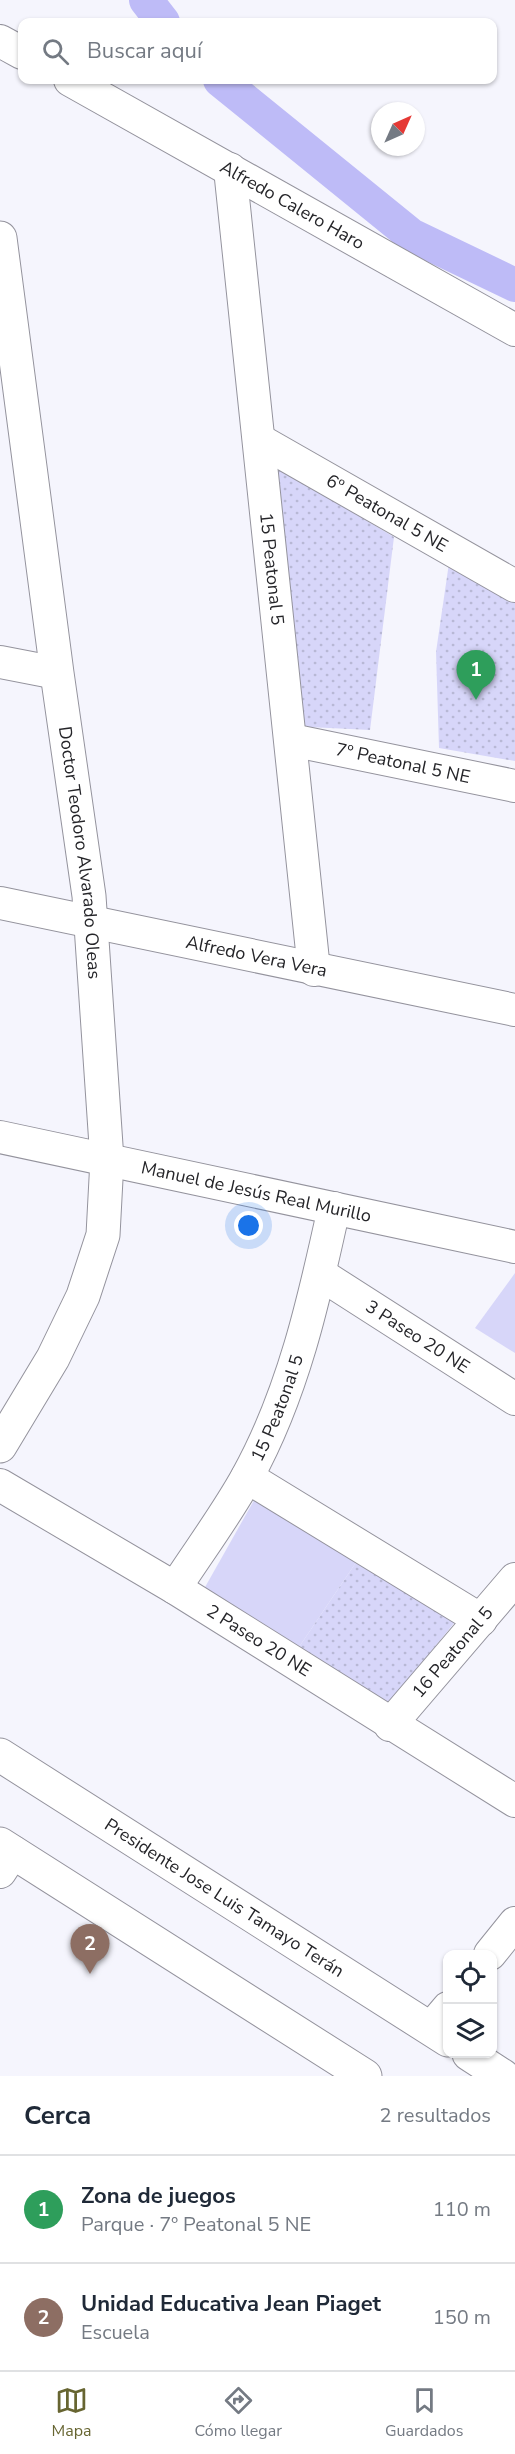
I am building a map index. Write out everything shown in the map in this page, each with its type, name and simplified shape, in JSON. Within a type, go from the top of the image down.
[{"type":"street","points":[[0,40],[18,51]]},
{"type":"street","name":"Alfredo Calero Haro","points":[[77,84],[515,330]]},
{"type":"street","name":"15 Peatonal 5","points":[[230,169],[315,970]]},
{"type":"street","name":"Doctor Teodoro Alvarado Oleas","points":[[0,238],[91,922],[107,1160],[103,1234],[83,1296],[53,1358],[0,1446]]},
{"type":"street","name":"6º Peatonal 5 NE","points":[[259,440],[515,586]]},
{"type":"street","points":[[0,662],[57,674]]},
{"type":"street","name":"7º Peatonal 5 NE","points":[[291,740],[515,786]]},
{"type":"street","name":"Alfredo Vera Vera","points":[[0,903],[515,1010]]},
{"type":"street","name":"Manuel de Jesús Real Murillo","points":[[0,1137],[515,1247]]},
{"type":"street","name":"15 Peatonal 5","points":[[175,1588],[248,1477],[292,1376],[320,1274],[334,1208]]},
{"type":"street","name":"3 Paseo 20 NE","points":[[320,1274],[515,1399]]},
{"type":"street","points":[[248,1477],[481,1620]]},
{"type":"street","name":"2 Paseo 20 NE","points":[[0,1485],[175,1588],[390,1725],[515,1801]]},
{"type":"street","name":"16 Peatonal 5","points":[[390,1725],[515,1579]]},
{"type":"street","name":"Presidente Jose Luis Tamayo Terán","points":[[0,1755],[442,2025]]},
{"type":"street","points":[[4,1856],[365,2076]]},
{"type":"street","points":[[493,1950],[515,1923]]},
{"type":"street","points":[[475,2058],[502,2076]]},
{"type":"shaded area","points":[[265,460],[394,537],[370,730],[289,726]]},
{"type":"shaded area","points":[[449,563],[515,601],[515,761],[439,748],[436,652]]},
{"type":"shaded area","points":[[515,1273],[515,1353],[475,1328]]},
{"type":"shaded area","points":[[257,1495],[361,1555],[297,1650],[204,1589]]},
{"type":"shaded area","points":[[361,1555],[459,1617],[389,1703],[297,1650]]},
{"type":"waterway","points":[[146,0],[160,18]]},
{"type":"waterway","points":[[225,84],[411,235],[515,285]]},
{"type":"place","name":"Zona de juegos","points":[[476,700]]},
{"type":"place","name":"Unidad Educativa Jean Piaget","points":[[90,1974]]}]
